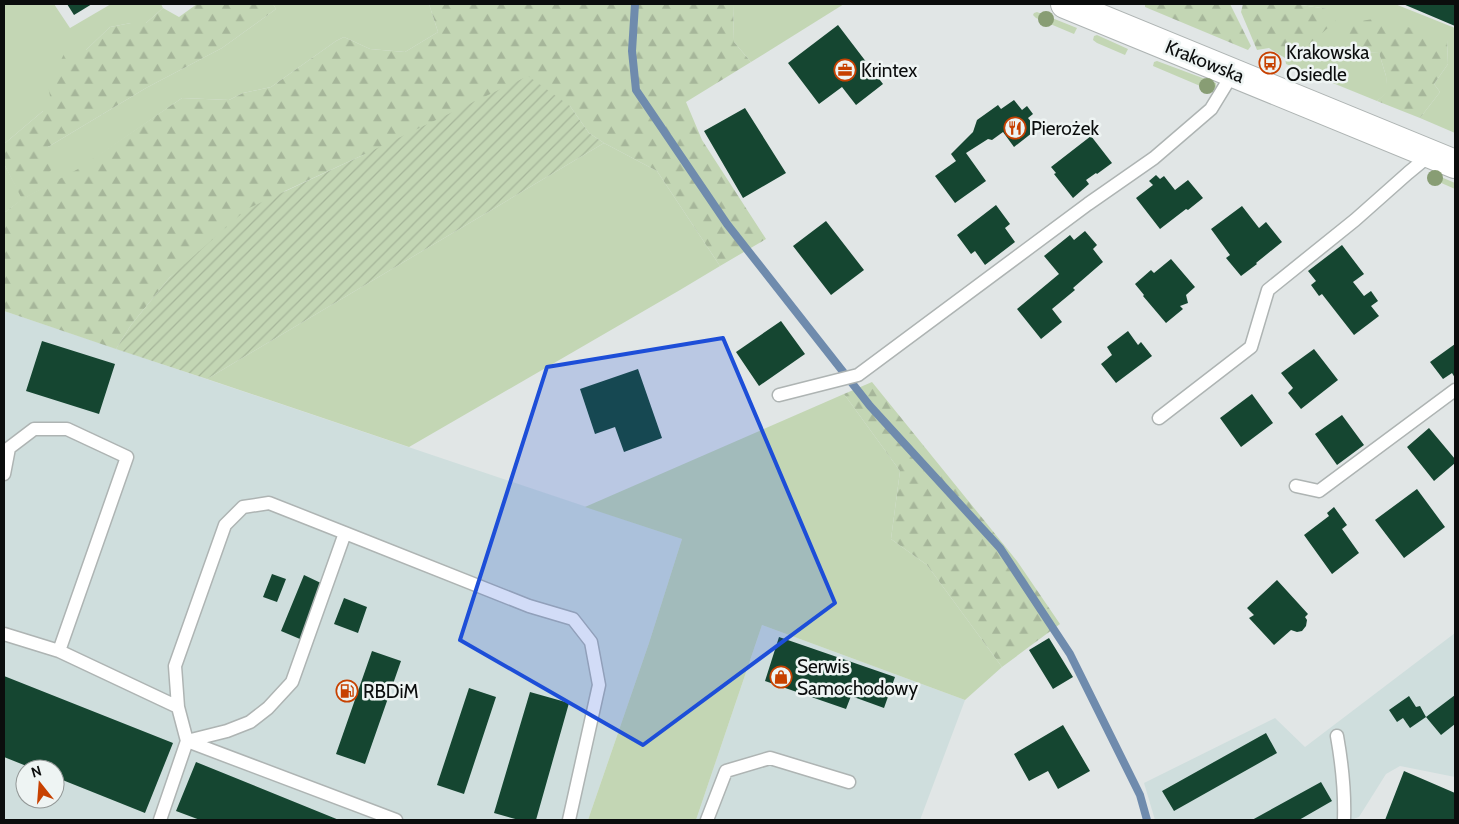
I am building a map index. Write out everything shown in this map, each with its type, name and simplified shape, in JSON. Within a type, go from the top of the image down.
[{"type":"main road","name":"Krakowska","points":[[1065,4],[1443,159]]},
{"type":"lane","points":[[779,395],[858,375],[1088,204],[1154,158],[1211,109],[1233,73]]},
{"type":"lane","points":[[1159,418],[1251,347],[1268,290],[1355,220],[1408,173],[1443,159]]},
{"type":"lane","points":[[1296,486],[1319,491],[1455,390]]},
{"type":"lane","points":[[4,474],[9,448],[34,429],[67,429],[127,457],[59,651]]},
{"type":"lane","points":[[160,820],[188,741],[178,707],[175,666],[225,525],[243,507],[269,503],[529,606],[573,619],[591,642],[599,685],[569,820]]},
{"type":"lane","points":[[188,741],[227,731],[250,722],[268,708],[292,682],[345,533]]},
{"type":"lane","points":[[4,634],[59,651],[178,707]]},
{"type":"lane","points":[[1336,736],[1343,770],[1344,820]]},
{"type":"lane","points":[[188,741],[396,820]]},
{"type":"lane","points":[[707,820],[726,771],[770,758],[849,782]]},
{"type":"highlighted area","points":[[723,338],[835,603],[643,745],[460,640],[547,367]]},
{"type":"shaded area","points":[[4,311],[682,539],[649,643],[588,820],[4,820]]},
{"type":"shaded area","points":[[762,625],[965,700],[920,820],[696,820]]},
{"type":"shaded area","points":[[1455,633],[1455,777],[1400,766],[1386,774],[1359,817],[1350,820],[1155,820],[1144,783],[1275,718],[1305,747]]},
{"type":"green space","points":[[4,4],[54,4],[70,28],[111,4],[161,4],[163,8],[146,23],[131,23],[110,27],[86,50],[53,111],[43,111],[4,144]]},
{"type":"green space","points":[[197,4],[273,4],[276,9],[222,48],[146,88],[48,147],[54,167],[24,198],[78,169],[182,98],[229,100],[243,93],[271,87],[344,37],[370,49],[405,52],[438,32],[429,4],[733,4],[734,42],[751,62],[686,102],[702,140],[766,239],[720,266],[657,171],[589,133],[570,106],[363,155],[285,191],[170,277],[131,325],[116,349],[4,311],[4,213],[22,199],[4,164],[4,144],[43,111],[53,111],[48,86],[67,48],[86,50],[110,27],[131,23],[146,23],[163,8],[179,17]]},
{"type":"green space","points":[[273,4],[429,4],[438,32],[405,52],[370,49],[344,37],[271,87],[243,93],[229,100],[182,98],[78,170],[23,199],[48,147],[146,88],[222,48],[276,9]]},
{"type":"green space","points":[[733,4],[844,4],[751,62],[734,42]]},
{"type":"green space","points":[[1145,4],[1230,4],[1251,46],[1248,50],[1145,7]]},
{"type":"green space","points":[[1243,4],[1294,4],[1328,9],[1336,21],[1299,53],[1285,58],[1269,48],[1257,50],[1241,12]]},
{"type":"green space","points":[[1294,4],[1395,4],[1455,28],[1455,133],[1420,118],[1440,92],[1434,84],[1448,64],[1447,40],[1357,52],[1379,53],[1386,76],[1388,92],[1377,101],[1286,64],[1285,58],[1299,53],[1328,9]]},
{"type":"green space","points":[[1037,12],[1077,28],[1074,34],[1036,18],[1033,15]]},
{"type":"green space","points":[[1373,19],[1399,24],[1447,40],[1448,64],[1434,84],[1440,92],[1420,118],[1377,101],[1387,92],[1386,76],[1379,53],[1357,52],[1347,39],[1355,22]]},
{"type":"green space","points":[[1097,35],[1128,49],[1125,55],[1097,43],[1093,40],[1094,36]]},
{"type":"green space","points":[[1157,61],[1216,83],[1216,87],[1212,91],[1153,66],[1154,62]]},
{"type":"green space","points":[[528,76],[570,106],[589,133],[604,143],[207,379],[116,349],[131,325],[170,277],[247,209]]},
{"type":"green space","points":[[604,143],[657,171],[720,266],[409,447],[207,379]]},
{"type":"green space","points":[[4,164],[23,199],[4,213]]},
{"type":"green space","points":[[1433,175],[1455,183],[1455,189],[1430,178]]},
{"type":"green space","points":[[872,382],[1017,561],[1060,624],[1002,667],[927,565],[891,539],[900,471],[844,394]]},
{"type":"green space","points":[[844,394],[900,471],[891,539],[927,565],[1002,667],[965,700],[762,625],[696,820],[588,820],[649,643],[682,539],[585,507]]},
{"type":"building","points":[[67,4],[92,4],[74,15]]},
{"type":"building","points":[[1403,4],[1455,4],[1455,26]]},
{"type":"building","points":[[838,25],[883,84],[856,105],[842,87],[819,104],[788,63]]},
{"type":"building","points":[[1014,100],[1022,110],[1027,106],[1033,114],[1028,118],[1037,129],[1014,147],[1003,132],[992,140],[988,139],[966,153],[986,181],[955,203],[935,176],[956,161],[951,154],[973,132],[977,120],[998,105],[1001,109]]},
{"type":"building","points":[[745,108],[786,173],[743,198],[704,131]]},
{"type":"building","points":[[1091,136],[1112,163],[1086,180],[1089,184],[1073,198],[1054,174],[1056,173],[1051,167]]},
{"type":"building","points":[[1156,175],[1160,179],[1164,176],[1175,190],[1188,180],[1203,198],[1160,229],[1136,198],[1153,185],[1149,181]]},
{"type":"building","points":[[996,205],[1010,224],[1005,228],[1015,242],[985,265],[975,251],[971,254],[957,235]]},
{"type":"building","points":[[1242,206],[1259,228],[1266,222],[1282,242],[1241,276],[1226,258],[1230,255],[1211,229]]},
{"type":"building","points":[[826,221],[864,270],[831,295],[793,246]]},
{"type":"building","points":[[1085,231],[1097,245],[1093,249],[1103,262],[1073,288],[1075,290],[1052,309],[1062,322],[1041,339],[1017,309],[1059,274],[1044,256],[1070,235],[1074,240]]},
{"type":"building","points":[[1342,245],[1364,274],[1353,282],[1364,296],[1371,291],[1378,301],[1371,306],[1379,316],[1354,335],[1322,294],[1319,296],[1311,285],[1316,281],[1308,271]]},
{"type":"building","points":[[1171,259],[1195,287],[1186,295],[1188,303],[1180,306],[1183,309],[1166,323],[1135,284],[1151,270],[1154,273]]},
{"type":"building","points":[[781,321],[805,354],[759,386],[736,352]]},
{"type":"building","points":[[1128,331],[1138,345],[1141,342],[1152,356],[1116,383],[1101,364],[1112,355],[1107,347]]},
{"type":"building","points":[[42,341],[115,364],[99,414],[26,391]]},
{"type":"building","points":[[1455,344],[1455,378],[1452,373],[1443,379],[1430,362]]},
{"type":"building","points":[[1314,349],[1338,380],[1301,409],[1288,393],[1293,388],[1281,373]]},
{"type":"building","points":[[638,369],[662,438],[624,452],[615,427],[595,434],[580,389]]},
{"type":"building","points":[[1252,394],[1273,423],[1241,447],[1220,418]]},
{"type":"building","points":[[1342,415],[1364,445],[1337,465],[1315,434]]},
{"type":"building","points":[[1429,428],[1455,459],[1455,463],[1434,481],[1407,447]]},
{"type":"building","points":[[1417,489],[1445,527],[1404,558],[1375,520]]},
{"type":"building","points":[[1334,507],[1347,525],[1342,529],[1359,553],[1332,574],[1304,535],[1329,516],[1327,513]]},
{"type":"building","points":[[272,574],[286,579],[277,602],[263,597]]},
{"type":"building","points":[[304,575],[323,584],[300,639],[281,631]]},
{"type":"building","points":[[1277,580],[1308,614],[1305,617],[1307,620],[1306,626],[1302,631],[1291,630],[1274,645],[1249,618],[1254,615],[1247,608]]},
{"type":"building","points":[[344,598],[367,607],[358,633],[334,624]]},
{"type":"building","points":[[779,637],[895,677],[884,708],[851,696],[846,709],[765,681]]},
{"type":"building","points":[[1049,638],[1073,677],[1053,689],[1029,650]]},
{"type":"building","points":[[372,651],[401,661],[365,764],[336,754]]},
{"type":"building","points":[[4,676],[173,743],[145,813],[65,781],[65,759],[15,759],[15,761],[4,757]]},
{"type":"building","points":[[469,688],[496,697],[464,794],[437,785]]},
{"type":"building","points":[[530,692],[569,703],[536,820],[519,820],[494,813]]},
{"type":"building","points":[[1455,695],[1455,724],[1441,735],[1426,717]]},
{"type":"building","points":[[1409,696],[1416,707],[1420,706],[1426,717],[1410,728],[1403,718],[1397,722],[1389,710]]},
{"type":"building","points":[[1063,725],[1090,771],[1058,789],[1048,771],[1029,781],[1014,754]]},
{"type":"building","points":[[1266,733],[1277,753],[1174,811],[1162,791]]},
{"type":"building","points":[[196,762],[339,820],[200,820],[176,811]]},
{"type":"building","points":[[1404,771],[1455,793],[1455,820],[1385,820]]},
{"type":"building","points":[[1321,782],[1332,801],[1299,820],[1252,820]]},
{"type":"waterway","points":[[635,4],[632,51],[636,90],[727,224],[870,406],[1000,548],[1070,654],[1140,795],[1147,820]]},
{"type":"place","name":"Krakowska Osiedle","points":[[1270,63]]},
{"type":"place","name":"Krintex","points":[[845,70]]},
{"type":"place","name":"Pierożek","points":[[1015,128]]},
{"type":"place","name":"Serwis Samochodowy","points":[[781,677]]},
{"type":"place","name":"RBDiM","points":[[347,691]]}]
